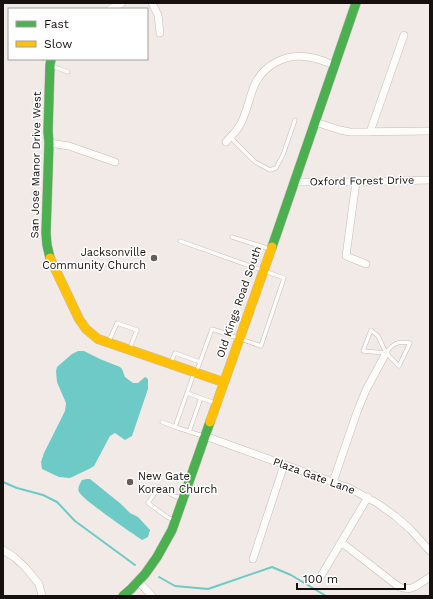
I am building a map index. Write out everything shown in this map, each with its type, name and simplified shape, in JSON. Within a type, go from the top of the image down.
[{"type":"street","points":[[112,8],[122,3]]},
{"type":"street","points":[[152,3],[158,15],[160,33]]},
{"type":"street","name":"Old Kings Road South","points":[[123,596],[146,573],[172,530],[356,3]]},
{"type":"street","points":[[370,132],[404,35]]},
{"type":"street","points":[[228,140],[240,125],[254,84],[269,66],[290,56],[308,57],[334,65]]},
{"type":"street","name":"San Jose Manor Drive West","points":[[51,62],[46,245],[50,260],[83,324],[86,329],[98,339],[129,351],[223,382]]},
{"type":"street","points":[[315,122],[350,132],[430,131]]},
{"type":"street","points":[[49,143],[69,146],[115,162]]},
{"type":"street","name":"Oxford Forest Drive","points":[[294,182],[430,180]]},
{"type":"street","points":[[356,182],[346,256],[366,264]]},
{"type":"street","points":[[333,482],[366,390],[386,353]]},
{"type":"street","name":"Plaza Gate Lane","points":[[205,436],[333,482],[368,497],[385,508],[410,529],[430,551]]},
{"type":"street","points":[[253,559],[284,465]]},
{"type":"street","points":[[321,576],[368,497]]},
{"type":"street","points":[[341,542],[399,587],[411,589],[430,577]]},
{"type":"street","points":[[3,550],[25,567],[39,584],[42,596]]},
{"type":"street","points":[[138,582],[152,596]]},
{"type":"lane","points":[[51,62],[68,72]]},
{"type":"lane","points":[[228,140],[255,162],[270,170],[276,168],[283,155],[295,120]]},
{"type":"lane","points":[[232,237],[270,249]]},
{"type":"lane","points":[[175,427],[212,329],[261,346],[284,278],[180,241]]},
{"type":"lane","points":[[56,271],[70,264]]},
{"type":"lane","points":[[108,343],[117,323],[136,330],[129,351]]},
{"type":"lane","points":[[386,353],[363,351],[371,330],[378,336],[386,353],[399,366],[410,343],[402,342],[391,346],[386,353]]},
{"type":"lane","points":[[170,365],[175,353],[200,362]]},
{"type":"lane","points":[[187,394],[216,404]]},
{"type":"lane","points":[[189,432],[201,398]]},
{"type":"lane","points":[[162,422],[205,436]]},
{"type":"lane","points":[[175,520],[167,517],[148,503],[159,487],[174,496],[183,499]]},
{"type":"water","points":[[78,351],[84,351],[120,367],[125,377],[133,383],[138,383],[145,377],[148,379],[148,389],[132,436],[125,440],[115,433],[110,436],[94,466],[70,478],[59,477],[42,469],[41,462],[65,411],[66,403],[57,382],[57,367],[72,354]]},
{"type":"water","points":[[90,479],[130,513],[138,517],[150,530],[148,537],[142,540],[82,496],[78,490],[82,480]]},
{"type":"waterway","points":[[3,482],[17,488],[43,495],[57,502],[75,521],[135,565]]},
{"type":"waterway","points":[[159,577],[175,586],[208,589],[272,567],[291,575],[326,596]]},
{"type":"traffic: fast","points":[[272,247],[356,3]]},
{"type":"traffic: fast","points":[[50,258],[46,233],[51,60]]},
{"type":"traffic: fast","points":[[123,596],[145,574],[157,557],[172,530],[210,422]]},
{"type":"traffic: slow","points":[[210,422],[272,247]]},
{"type":"traffic: slow","points":[[50,258],[79,319],[86,329],[98,339],[223,382]]},
{"type":"place","name":"Jacksonville Community Church","points":[[154,258]]},
{"type":"place","name":"New Gate Korean Church","points":[[130,482]]}]
